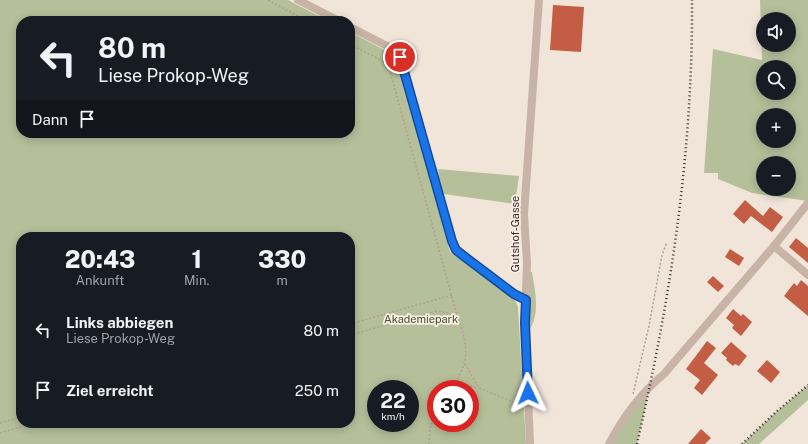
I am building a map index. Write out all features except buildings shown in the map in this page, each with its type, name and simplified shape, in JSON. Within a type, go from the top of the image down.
[{"type":"street","points":[[298,0],[329,16]]},
{"type":"street","name":"Gutshof-Gasse","points":[[530,444],[525,323],[527,263],[524,214],[539,0]]},
{"type":"street","points":[[355,30],[395,50],[400,57],[452,241],[456,250],[514,294],[526,300]]},
{"type":"street","points":[[610,444],[633,405],[650,386],[664,374],[774,246],[808,203]]},
{"type":"street","points":[[774,246],[808,275]]},
{"type":"path","points":[[268,0],[298,16]]},
{"type":"path","points":[[355,47],[388,64],[458,319],[463,330],[465,345],[464,364],[456,380]]},
{"type":"path","points":[[633,395],[662,255],[667,242]]},
{"type":"path","points":[[355,323],[452,295]]},
{"type":"path","points":[[355,334],[436,311],[448,313],[458,319]]},
{"type":"path","points":[[464,364],[480,388],[524,407]]},
{"type":"path","points":[[0,423],[16,418]]},
{"type":"path","points":[[0,433],[18,428]]},
{"type":"path","points":[[429,444],[430,432]]},
{"type":"green space","name":"Akademiepark","points":[[0,0],[288,0],[318,16],[16,16],[16,138],[355,138],[355,35],[396,56],[450,252],[515,300],[518,307],[526,444],[0,444]]},
{"type":"green space","points":[[760,0],[808,0],[808,201],[773,196],[796,196],[796,156],[756,156],[756,194],[718,179],[718,173],[704,173],[713,49],[762,60],[762,52],[796,52],[796,12],[760,12]]},
{"type":"green space","points":[[438,169],[519,176],[515,204],[444,194],[440,187]]},
{"type":"green space","points":[[530,272],[532,272],[536,311],[535,318],[528,332]]},
{"type":"green space","points":[[808,385],[808,400],[759,444],[742,444],[776,412]]},
{"type":"green space","points":[[650,386],[637,444],[610,444]]},
{"type":"railway","points":[[637,444],[660,334],[678,224],[689,112],[692,0]]},
{"type":"railway","points":[[742,444],[808,385]]},
{"type":"route","points":[[400,57],[452,241],[456,250],[514,294],[526,300],[525,323],[528,393]]}]
